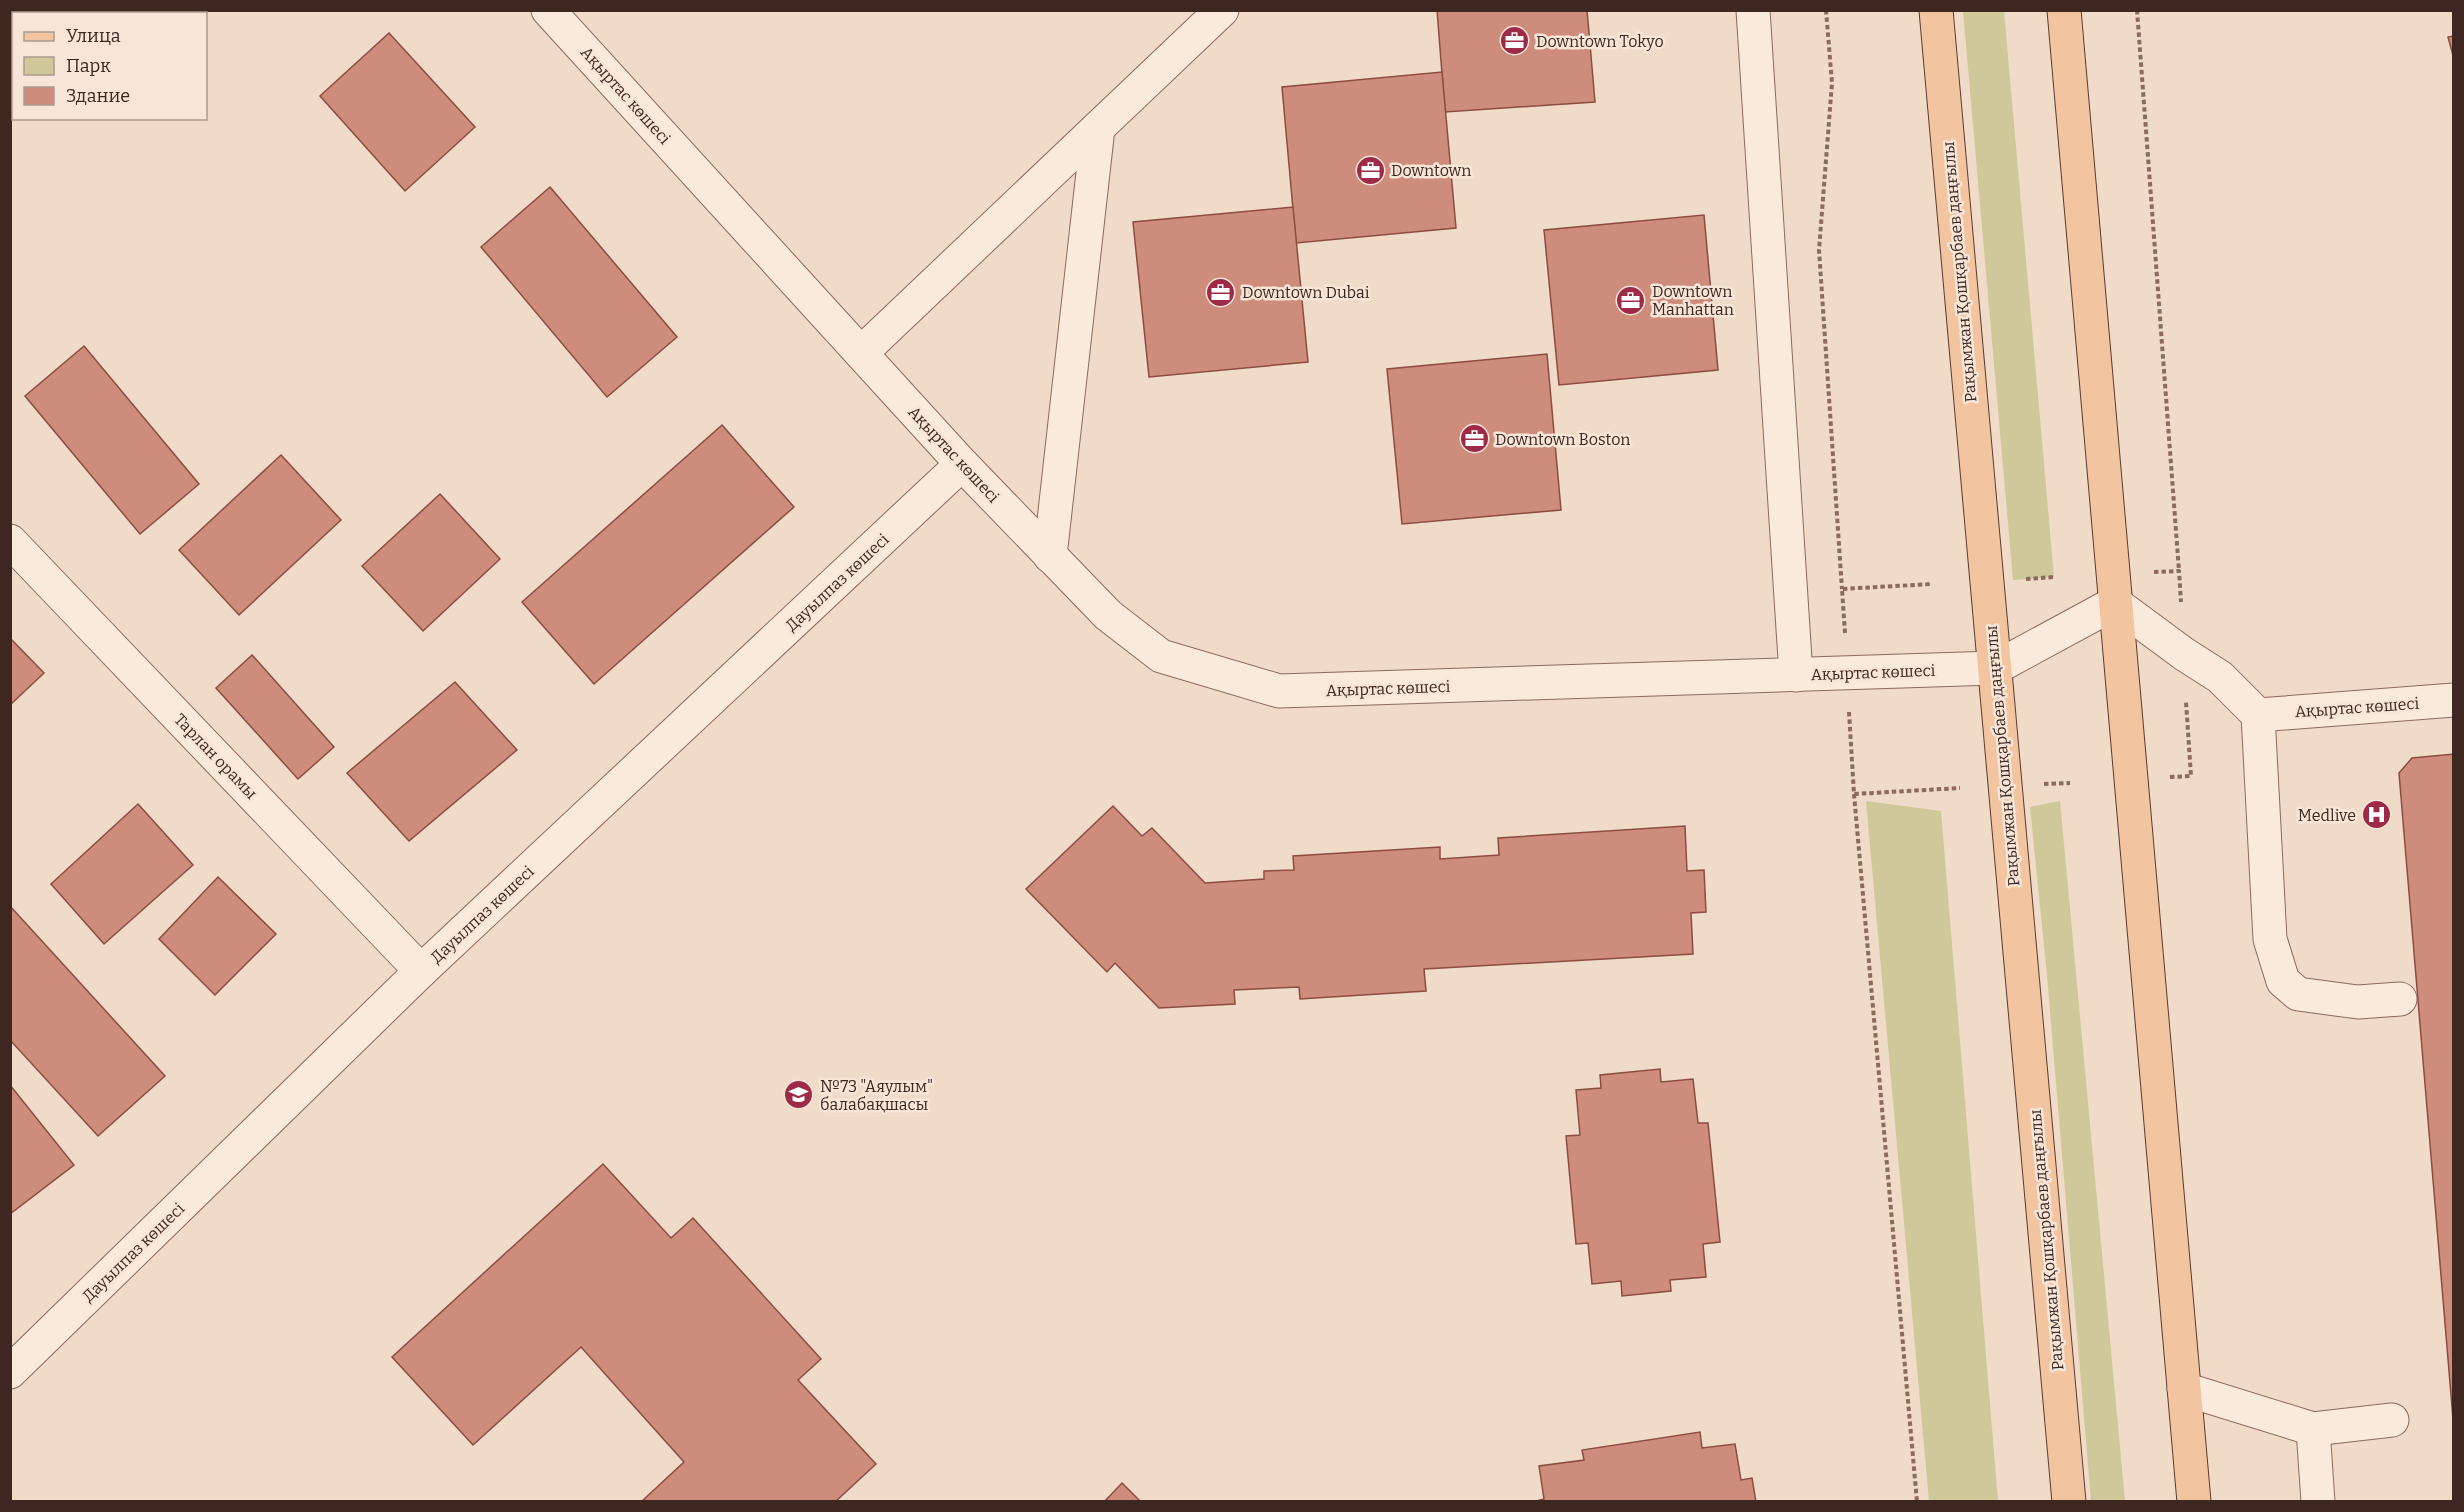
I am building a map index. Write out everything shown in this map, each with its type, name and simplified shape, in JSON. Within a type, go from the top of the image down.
[{"type":"main road","name":"Рақымжан Қошқарбаев даңғылы","points":[[1935,10],[2069,1502]]},
{"type":"main road","points":[[2064,10],[2194,1502]]},
{"type":"street","name":"Ақыртас көшесі","points":[[548,10],[962,464],[1108,615],[1161,656],[1279,691],[1995,668],[2115,603]]},
{"type":"street","points":[[861,353],[1222,10]]},
{"type":"street","points":[[1754,10],[1796,675]]},
{"type":"street","points":[[1050,556],[1098,128]]},
{"type":"street","name":"Дауылпаз көшесі","points":[[10,1372],[421,971],[962,464]]},
{"type":"street","name":"Тарлан орамы","points":[[10,541],[421,971]]},
{"type":"street","points":[[2115,603],[2184,654],[2220,677],[2258,715],[2270,939],[2283,981],[2298,994],[2358,1002],[2400,999]]},
{"type":"street","name":"Ақыртас көшесі","points":[[2258,715],[2454,700]]},
{"type":"street","points":[[2184,1389],[2313,1429],[2392,1420]]},
{"type":"street","points":[[2313,1429],[2318,1502]]},
{"type":"path","points":[[1826,10],[1832,83],[1819,250],[1842,589]]},
{"type":"path","points":[[2137,10],[2179,571]]},
{"type":"path","points":[[2023,579],[2054,578]]},
{"type":"path","points":[[2038,784],[2070,783]]},
{"type":"path","points":[[1854,794],[1917,1502]]},
{"type":"green space","points":[[1963,11],[2004,11],[2054,577],[2013,580]]},
{"type":"green space","points":[[1866,801],[1941,811],[1998,1501],[1929,1501]]},
{"type":"green space","points":[[2060,801],[2125,1501],[2091,1501],[2047,975],[2030,807]]},
{"type":"building","name":"Downtown Tokyo","points":[[1437,10],[1587,10],[1595,102],[1445,112]]},
{"type":"building","points":[[389,33],[475,127],[405,191],[320,96]]},
{"type":"building","points":[[2454,36],[2454,59],[2448,37]]},
{"type":"building","name":"Downtown","points":[[1442,72],[1456,228],[1296,243],[1282,87]]},
{"type":"building","points":[[550,187],[677,337],[607,397],[481,247]]},
{"type":"building","name":"Downtown Dubai","points":[[1293,207],[1308,362],[1149,377],[1133,222]]},
{"type":"building","name":"Downtown Manhattan","points":[[1704,215],[1718,370],[1559,385],[1544,230]]},
{"type":"building","points":[[84,346],[199,484],[140,534],[25,396]]},
{"type":"building","name":"Downtown Boston","points":[[1547,354],[1561,510],[1402,524],[1387,369]]},
{"type":"building","points":[[722,425],[794,507],[594,684],[522,602]]},
{"type":"building","points":[[281,455],[341,520],[239,615],[179,550]]},
{"type":"building","points":[[440,494],[500,559],[423,631],[362,566]]},
{"type":"building","points":[[10,638],[44,673],[10,705]]},
{"type":"building","points":[[252,655],[334,747],[298,779],[216,688]]},
{"type":"building","points":[[455,682],[517,750],[409,841],[347,773]]},
{"type":"building","points":[[2454,754],[2454,1431],[2399,773],[2412,758]]},
{"type":"building","points":[[138,804],[193,865],[104,944],[51,884]]},
{"type":"building","points":[[1113,806],[1142,836],[1152,828],[1205,883],[1264,879],[1264,871],[1294,870],[1293,856],[1440,847],[1440,859],[1499,855],[1498,838],[1685,826],[1687,871],[1704,870],[1706,912],[1691,913],[1693,954],[1424,969],[1426,991],[1300,999],[1299,987],[1234,990],[1235,1004],[1159,1008],[1115,963],[1107,972],[1026,889]]},
{"type":"building","points":[[218,877],[276,934],[215,995],[159,939]]},
{"type":"building","points":[[10,906],[165,1076],[98,1136],[10,1040]]},
{"type":"building","points":[[1660,1069],[1661,1082],[1693,1079],[1698,1123],[1708,1123],[1720,1242],[1703,1244],[1706,1277],[1670,1280],[1671,1291],[1622,1296],[1621,1281],[1592,1284],[1588,1243],[1576,1244],[1566,1136],[1580,1135],[1576,1090],[1601,1088],[1600,1075]]},
{"type":"building","points":[[10,1085],[74,1165],[10,1214]]},
{"type":"building","points":[[603,1164],[671,1238],[693,1218],[821,1359],[798,1380],[876,1464],[835,1502],[641,1502],[684,1462],[581,1347],[473,1445],[392,1357]]},
{"type":"building","points":[[1700,1432],[1702,1448],[1735,1444],[1741,1480],[1752,1478],[1756,1502],[1532,1502],[1544,1499],[1539,1466],[1584,1460],[1582,1450]]},
{"type":"building","points":[[1122,1483],[1141,1502],[1104,1502]]},
{"type":"place","name":"Downtown Tokyo","points":[[1515,41]]},
{"type":"place","name":"Downtown","points":[[1370,170]]},
{"type":"place","name":"Downtown Dubai","points":[[1221,292]]},
{"type":"place","name":"Downtown Manhattan","points":[[1631,300]]},
{"type":"place","name":"Downtown Boston","points":[[1474,439]]},
{"type":"place","name":"Medlive","points":[[2377,815]]},
{"type":"place","name":"№73 \"Аяулым\" балабақшасы","points":[[799,1095]]}]
